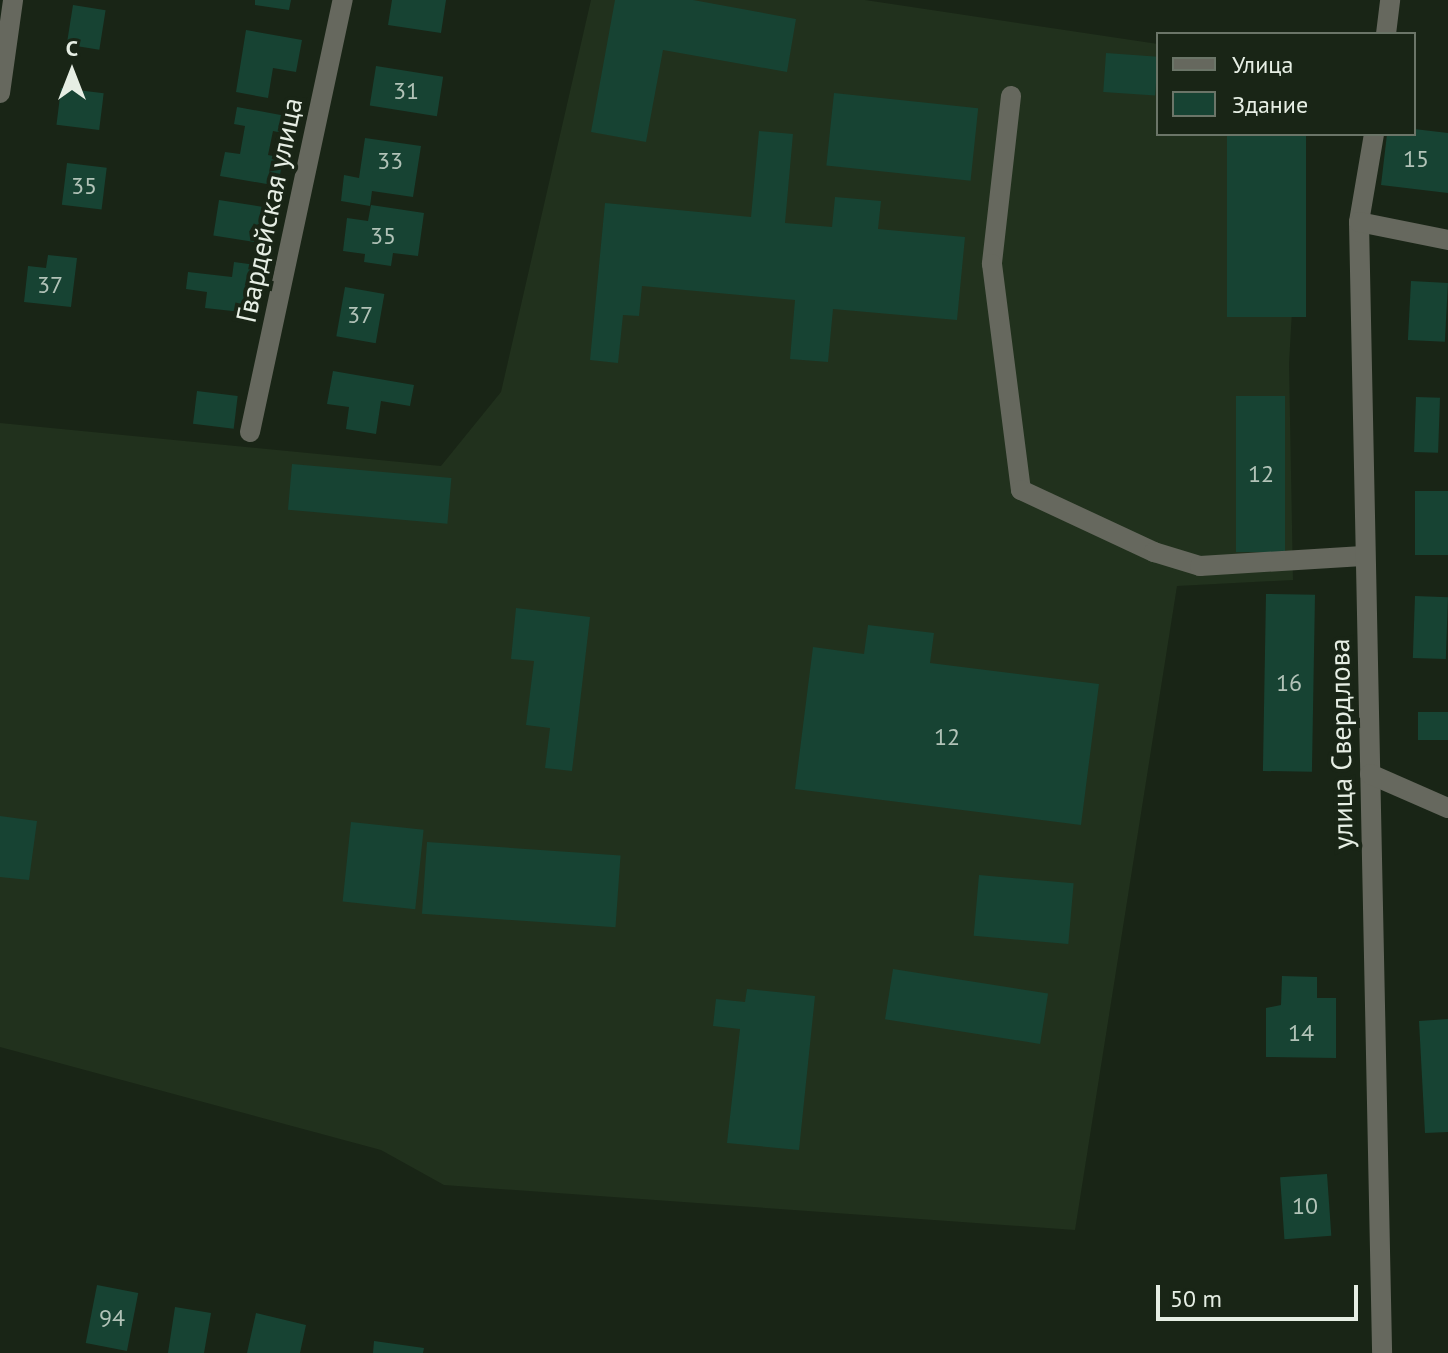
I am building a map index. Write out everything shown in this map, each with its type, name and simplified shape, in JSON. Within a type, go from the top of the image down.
[{"type":"street","points":[[0,93],[13,0]]},
{"type":"street","name":"Гвардейская улица","points":[[250,432],[343,0]]},
{"type":"street","points":[[1386,32],[1390,0]]},
{"type":"street","points":[[1011,96],[992,264],[1021,490],[1154,552],[1200,566],[1363,556]]},
{"type":"street","name":"улица Свердлова","points":[[1374,136],[1359,222],[1363,556],[1382,1353]]},
{"type":"street","points":[[1359,222],[1448,240]]},
{"type":"street","points":[[1370,774],[1448,808]]},
{"type":"shaded area","points":[[591,0],[865,0],[1156,44],[1156,136],[1302,136],[1289,364],[1293,580],[1177,586],[1075,1230],[444,1185],[381,1150],[0,1047],[0,423],[441,466],[501,392]]},
{"type":"building","points":[[255,0],[291,0],[289,10],[255,5]]},
{"type":"building","points":[[392,0],[446,0],[441,33],[388,25]]},
{"type":"building","points":[[615,0],[693,0],[796,19],[787,72],[663,50],[646,142],[591,132]]},
{"type":"building","points":[[73,5],[106,10],[99,50],[67,45]]},
{"type":"building","points":[[246,30],[302,40],[296,72],[273,68],[268,98],[236,92]]},
{"type":"building","points":[[1106,53],[1156,56],[1155,96],[1103,92]]},
{"type":"building","points":[[376,66],[443,77],[437,116],[370,106]]},
{"type":"building","points":[[61,88],[104,93],[99,130],[56,125]]},
{"type":"building","points":[[834,93],[978,108],[971,181],[826,166]]},
{"type":"building","points":[[237,107],[286,116],[283,133],[273,131],[268,155],[283,158],[278,186],[220,176],[225,152],[240,154],[245,126],[234,124]]},
{"type":"building","points":[[1416,129],[1448,133],[1448,193],[1381,185],[1387,136],[1416,136]]},
{"type":"building","points":[[759,131],[793,134],[785,223],[832,227],[835,197],[881,201],[878,229],[965,237],[957,320],[833,309],[828,362],[790,359],[795,300],[642,286],[639,316],[623,315],[618,363],[590,360],[605,203],[751,217]]},
{"type":"building","points":[[1227,136],[1306,136],[1306,317],[1227,317]]},
{"type":"building","points":[[365,138],[421,146],[413,197],[372,191],[370,206],[341,201],[344,175],[359,178]]},
{"type":"building","points":[[67,163],[107,168],[102,210],[62,205]]},
{"type":"building","points":[[219,200],[263,207],[258,243],[213,236]]},
{"type":"building","points":[[371,205],[424,213],[418,256],[393,253],[391,266],[364,262],[365,254],[343,251],[347,218],[368,221]]},
{"type":"building","points":[[48,255],[77,258],[71,307],[24,302],[28,266],[46,268]]},
{"type":"building","points":[[234,262],[256,265],[251,313],[205,308],[207,292],[186,289],[188,272],[232,277]]},
{"type":"building","points":[[1411,281],[1448,283],[1445,342],[1408,340]]},
{"type":"building","points":[[345,287],[384,294],[376,343],[336,336]]},
{"type":"building","points":[[333,371],[414,385],[410,406],[381,401],[376,434],[346,429],[349,407],[327,404]]},
{"type":"building","points":[[197,391],[238,396],[234,429],[193,424]]},
{"type":"building","points":[[1236,396],[1285,396],[1285,552],[1236,552]]},
{"type":"building","points":[[1416,397],[1440,398],[1438,453],[1414,452]]},
{"type":"building","points":[[292,464],[451,478],[447,524],[288,510]]},
{"type":"building","points":[[1415,491],[1448,491],[1448,555],[1415,555]]},
{"type":"building","points":[[1266,594],[1315,595],[1312,772],[1263,771]]},
{"type":"building","points":[[1415,596],[1448,597],[1446,659],[1413,658]]},
{"type":"building","points":[[516,608],[590,617],[572,771],[545,768],[550,728],[526,725],[534,661],[511,659]]},
{"type":"building","points":[[868,625],[934,633],[930,663],[1099,684],[1081,825],[795,789],[813,647],[864,654]]},
{"type":"building","points":[[1418,712],[1448,712],[1448,740],[1418,740]]},
{"type":"building","points":[[0,816],[37,821],[29,880],[0,877]]},
{"type":"building","points":[[351,822],[424,830],[415,909],[343,902]]},
{"type":"building","points":[[427,842],[621,856],[616,927],[422,914]]},
{"type":"building","points":[[979,875],[1074,883],[1068,944],[974,936]]},
{"type":"building","points":[[893,969],[1048,994],[1040,1044],[885,1019]]},
{"type":"building","points":[[1282,976],[1317,977],[1317,998],[1336,998],[1336,1058],[1266,1057],[1266,1008],[1281,1005]]},
{"type":"building","points":[[747,989],[815,996],[799,1150],[727,1143],[740,1029],[713,1026],[716,999],[745,1002]]},
{"type":"building","points":[[1448,1019],[1448,1132],[1425,1133],[1419,1021]]},
{"type":"building","points":[[1327,1174],[1331,1236],[1284,1239],[1280,1177]]},
{"type":"building","points":[[97,1285],[138,1293],[127,1351],[86,1343]]},
{"type":"building","points":[[175,1307],[211,1313],[204,1353],[168,1353]]},
{"type":"building","points":[[256,1313],[306,1325],[300,1353],[247,1353]]},
{"type":"building","points":[[374,1341],[424,1348],[423,1353],[373,1353]]}]
